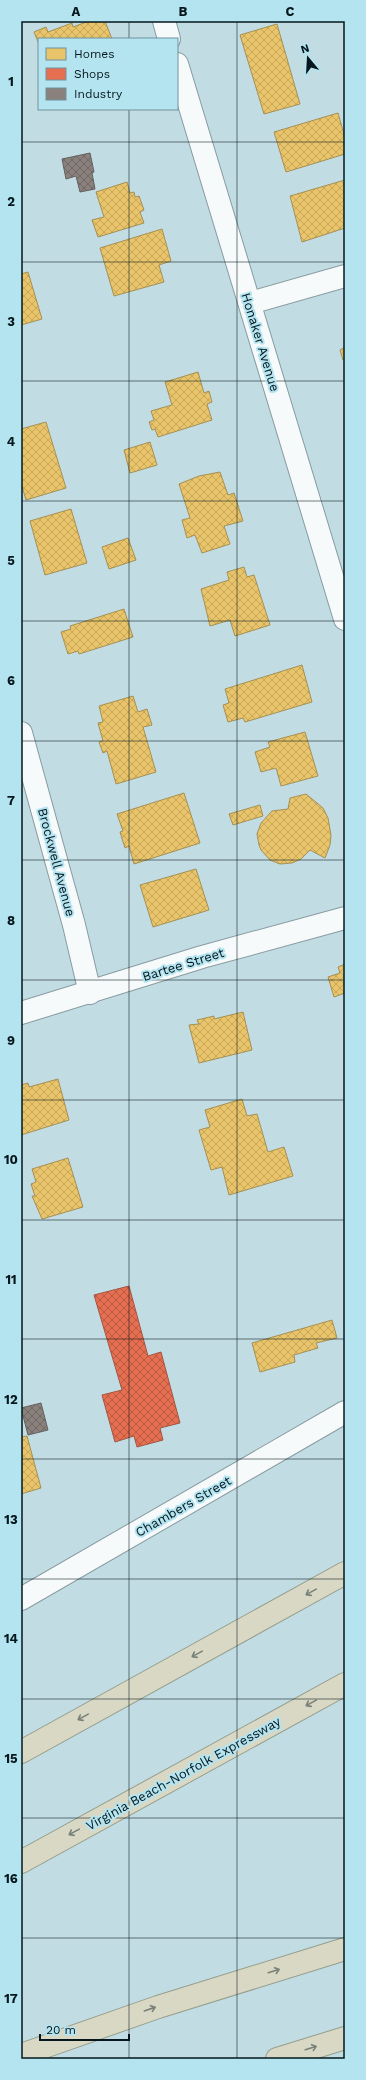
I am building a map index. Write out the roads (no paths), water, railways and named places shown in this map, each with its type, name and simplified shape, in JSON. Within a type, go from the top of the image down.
[{"type":"highway","points":[[21,1752],[345,1573]]},
{"type":"highway","name":"Virginia Beach-Norfolk Expressway","points":[[21,1862],[345,1684]]},
{"type":"highway","points":[[21,2055],[158,2006],[345,1949]]},
{"type":"highway","points":[[277,2059],[345,2038]]},
{"type":"street","points":[[164,21],[169,38]]},
{"type":"street","name":"Honaker Avenue","points":[[178,67],[345,619]]},
{"type":"street","points":[[250,303],[345,276]]},
{"type":"street","name":"Brockwell Avenue","points":[[21,733],[74,925],[90,993]]},
{"type":"street","name":"Bartee Street","points":[[21,1013],[90,993],[202,957],[345,918]]},
{"type":"street","name":"Chambers Street","points":[[21,1599],[345,1412]]}]
